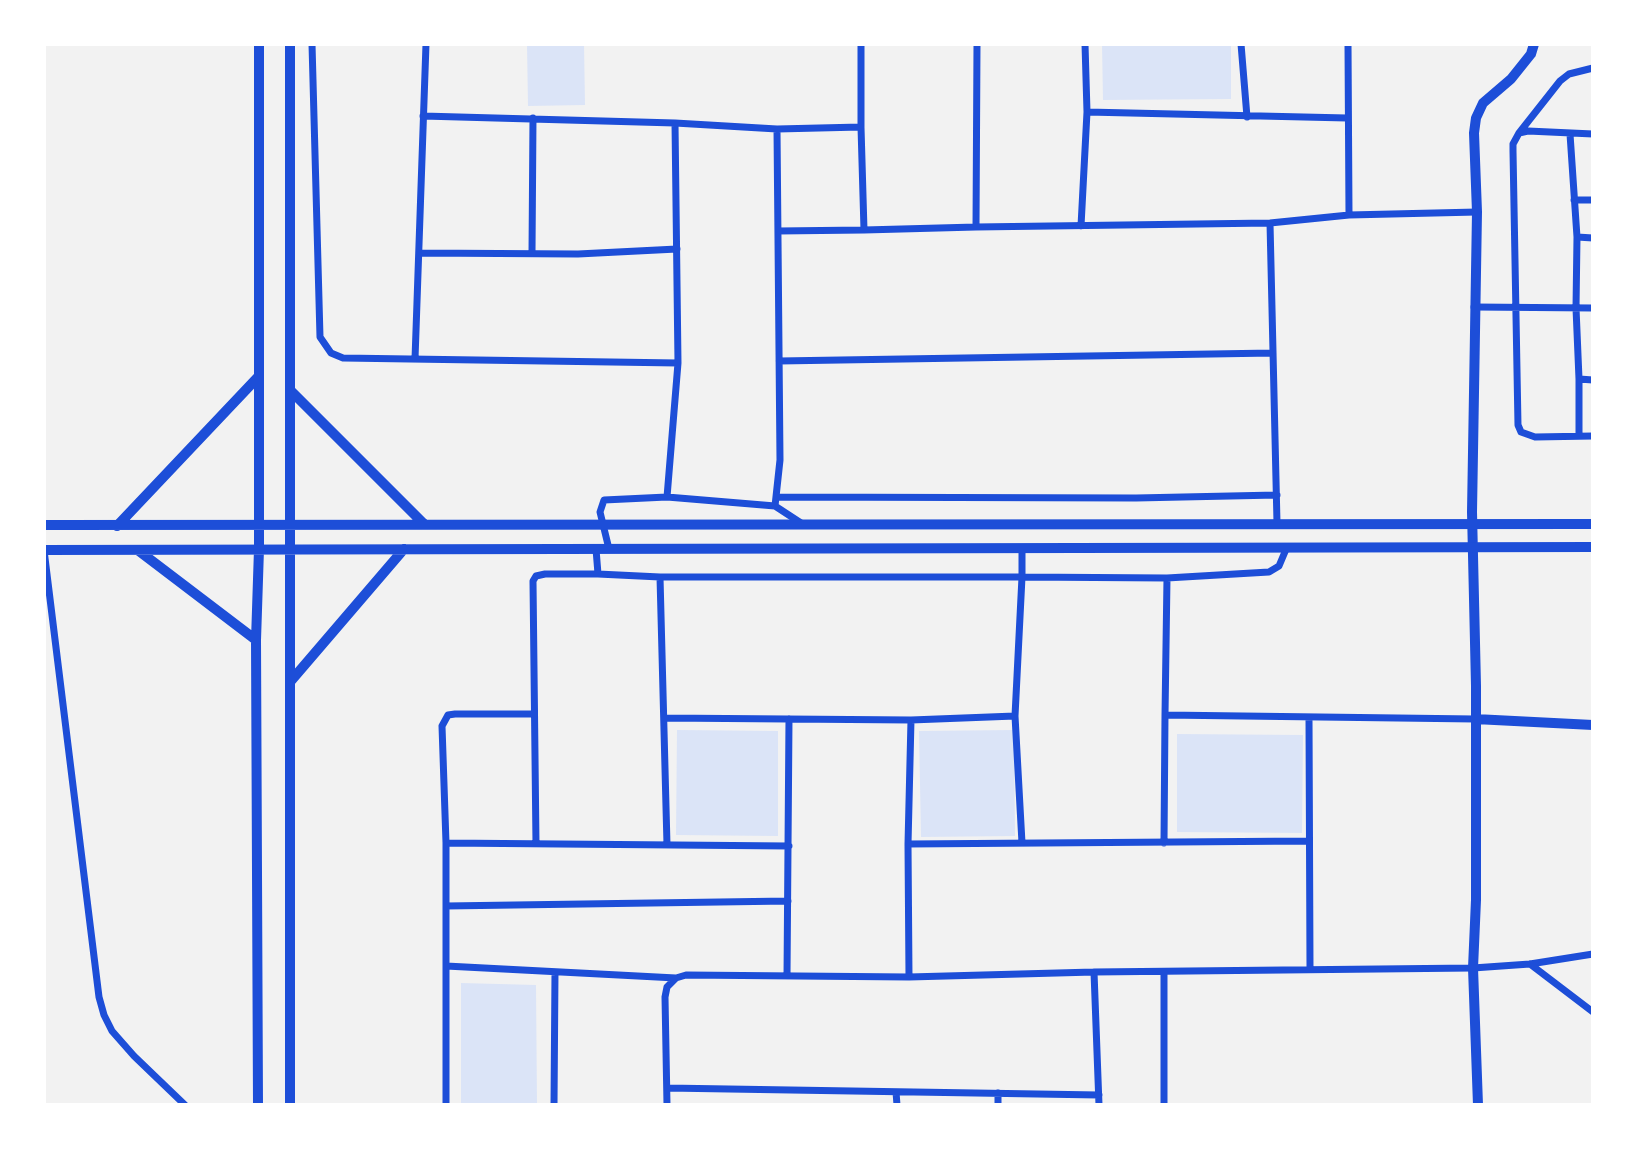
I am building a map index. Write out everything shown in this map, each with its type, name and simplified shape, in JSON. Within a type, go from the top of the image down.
[{"type":"main road","points":[[258,1105],[256,640],[259,550],[259,44]]},
{"type":"main road","points":[[290,44],[290,1105]]},
{"type":"main road","points":[[117,526],[259,376]]},
{"type":"main road","points":[[290,390],[425,525]]},
{"type":"main road","points":[[44,526],[1593,524]]},
{"type":"main road","points":[[44,550],[1593,547]]},
{"type":"main road","points":[[290,682],[404,549]]},
{"type":"main road","points":[[139,551],[256,640]]},
{"type":"street","points":[[312,44],[320,337],[331,353],[343,358],[678,363]]},
{"type":"street","points":[[415,359],[426,44]]},
{"type":"street","points":[[861,44],[864,230]]},
{"type":"street","points":[[976,227],[977,44]]},
{"type":"street","points":[[1081,226],[1087,113],[1085,44]]},
{"type":"street","points":[[1241,44],[1247,117]]},
{"type":"street","points":[[1348,44],[1349,215]]},
{"type":"street","points":[[1478,1105],[1473,968],[1476,900],[1472,523],[1477,212],[1473,154],[1475,118],[1483,103],[1518,71],[1531,54],[1534,44]]},
{"type":"street","points":[[1593,68],[1569,74],[1560,81],[1518,133],[1513,144],[1514,306],[1517,408],[1521,432],[1535,437],[1593,436]]},
{"type":"street","points":[[1087,113],[1347,118]]},
{"type":"street","points":[[423,116],[676,123],[777,129],[861,127]]},
{"type":"street","points":[[532,253],[533,118]]},
{"type":"street","points":[[667,497],[678,363],[676,123]]},
{"type":"street","points":[[775,506],[780,460],[777,129]]},
{"type":"street","points":[[1518,133],[1528,131],[1593,134]]},
{"type":"street","points":[[1570,134],[1577,237],[1579,436]]},
{"type":"street","points":[[1574,200],[1593,200]]},
{"type":"street","points":[[778,231],[1270,223],[1349,215],[1477,212]]},
{"type":"street","points":[[1270,223],[1277,523]]},
{"type":"street","points":[[1577,237],[1593,238]]},
{"type":"street","points":[[419,253],[677,250]]},
{"type":"street","points":[[1474,307],[1593,308]]},
{"type":"street","points":[[779,360],[1273,353]]},
{"type":"street","points":[[1578,379],[1593,380]]},
{"type":"street","points":[[776,497],[1136,498],[1277,495]]},
{"type":"street","points":[[609,549],[600,505],[604,500],[667,497],[775,506],[803,523]]},
{"type":"street","points":[[536,844],[533,581],[536,576],[598,574],[660,577],[1167,578],[1269,572],[1279,566],[1287,547]]},
{"type":"street","points":[[1022,548],[1015,716],[1022,843]]},
{"type":"street","points":[[596,549],[598,574]]},
{"type":"street","points":[[44,550],[99,997],[112,1031],[185,1105]]},
{"type":"street","points":[[660,577],[667,845]]},
{"type":"street","points":[[1164,843],[1167,578]]},
{"type":"street","points":[[446,1105],[446,843],[442,726],[448,715],[455,714],[533,714]]},
{"type":"street","points":[[1165,715],[1475,719],[1593,725]]},
{"type":"street","points":[[664,718],[911,720],[1015,716]]},
{"type":"street","points":[[1309,718],[1310,970]]},
{"type":"street","points":[[787,976],[789,719]]},
{"type":"street","points":[[909,977],[911,720]]},
{"type":"street","points":[[908,844],[1308,841]]},
{"type":"street","points":[[446,843],[789,846]]},
{"type":"street","points":[[446,906],[788,901]]},
{"type":"street","points":[[446,966],[676,978],[686,975],[909,977],[1473,968],[1530,964],[1593,954]]},
{"type":"street","points":[[1530,964],[1593,1012]]},
{"type":"street","points":[[554,1105],[555,972]]},
{"type":"street","points":[[1094,972],[1099,1105]]},
{"type":"street","points":[[1164,972],[1164,1105]]},
{"type":"street","points":[[667,1105],[665,998],[667,987],[676,978]]},
{"type":"street","points":[[667,1088],[1098,1095]]},
{"type":"street","points":[[896,1092],[897,1105]]},
{"type":"street","points":[[998,1093],[998,1105]]},
{"type":"shaded area","points":[[527,44],[584,44],[585,105],[528,106]]},
{"type":"shaded area","points":[[1102,44],[1231,44],[1231,99],[1103,100]]},
{"type":"shaded area","points":[[677,730],[778,731],[778,836],[676,835]]},
{"type":"shaded area","points":[[1014,730],[1015,836],[921,837],[919,731]]},
{"type":"shaded area","points":[[1177,734],[1303,735],[1302,833],[1177,832]]},
{"type":"shaded area","points":[[461,983],[536,985],[537,1105],[461,1105]]}]
